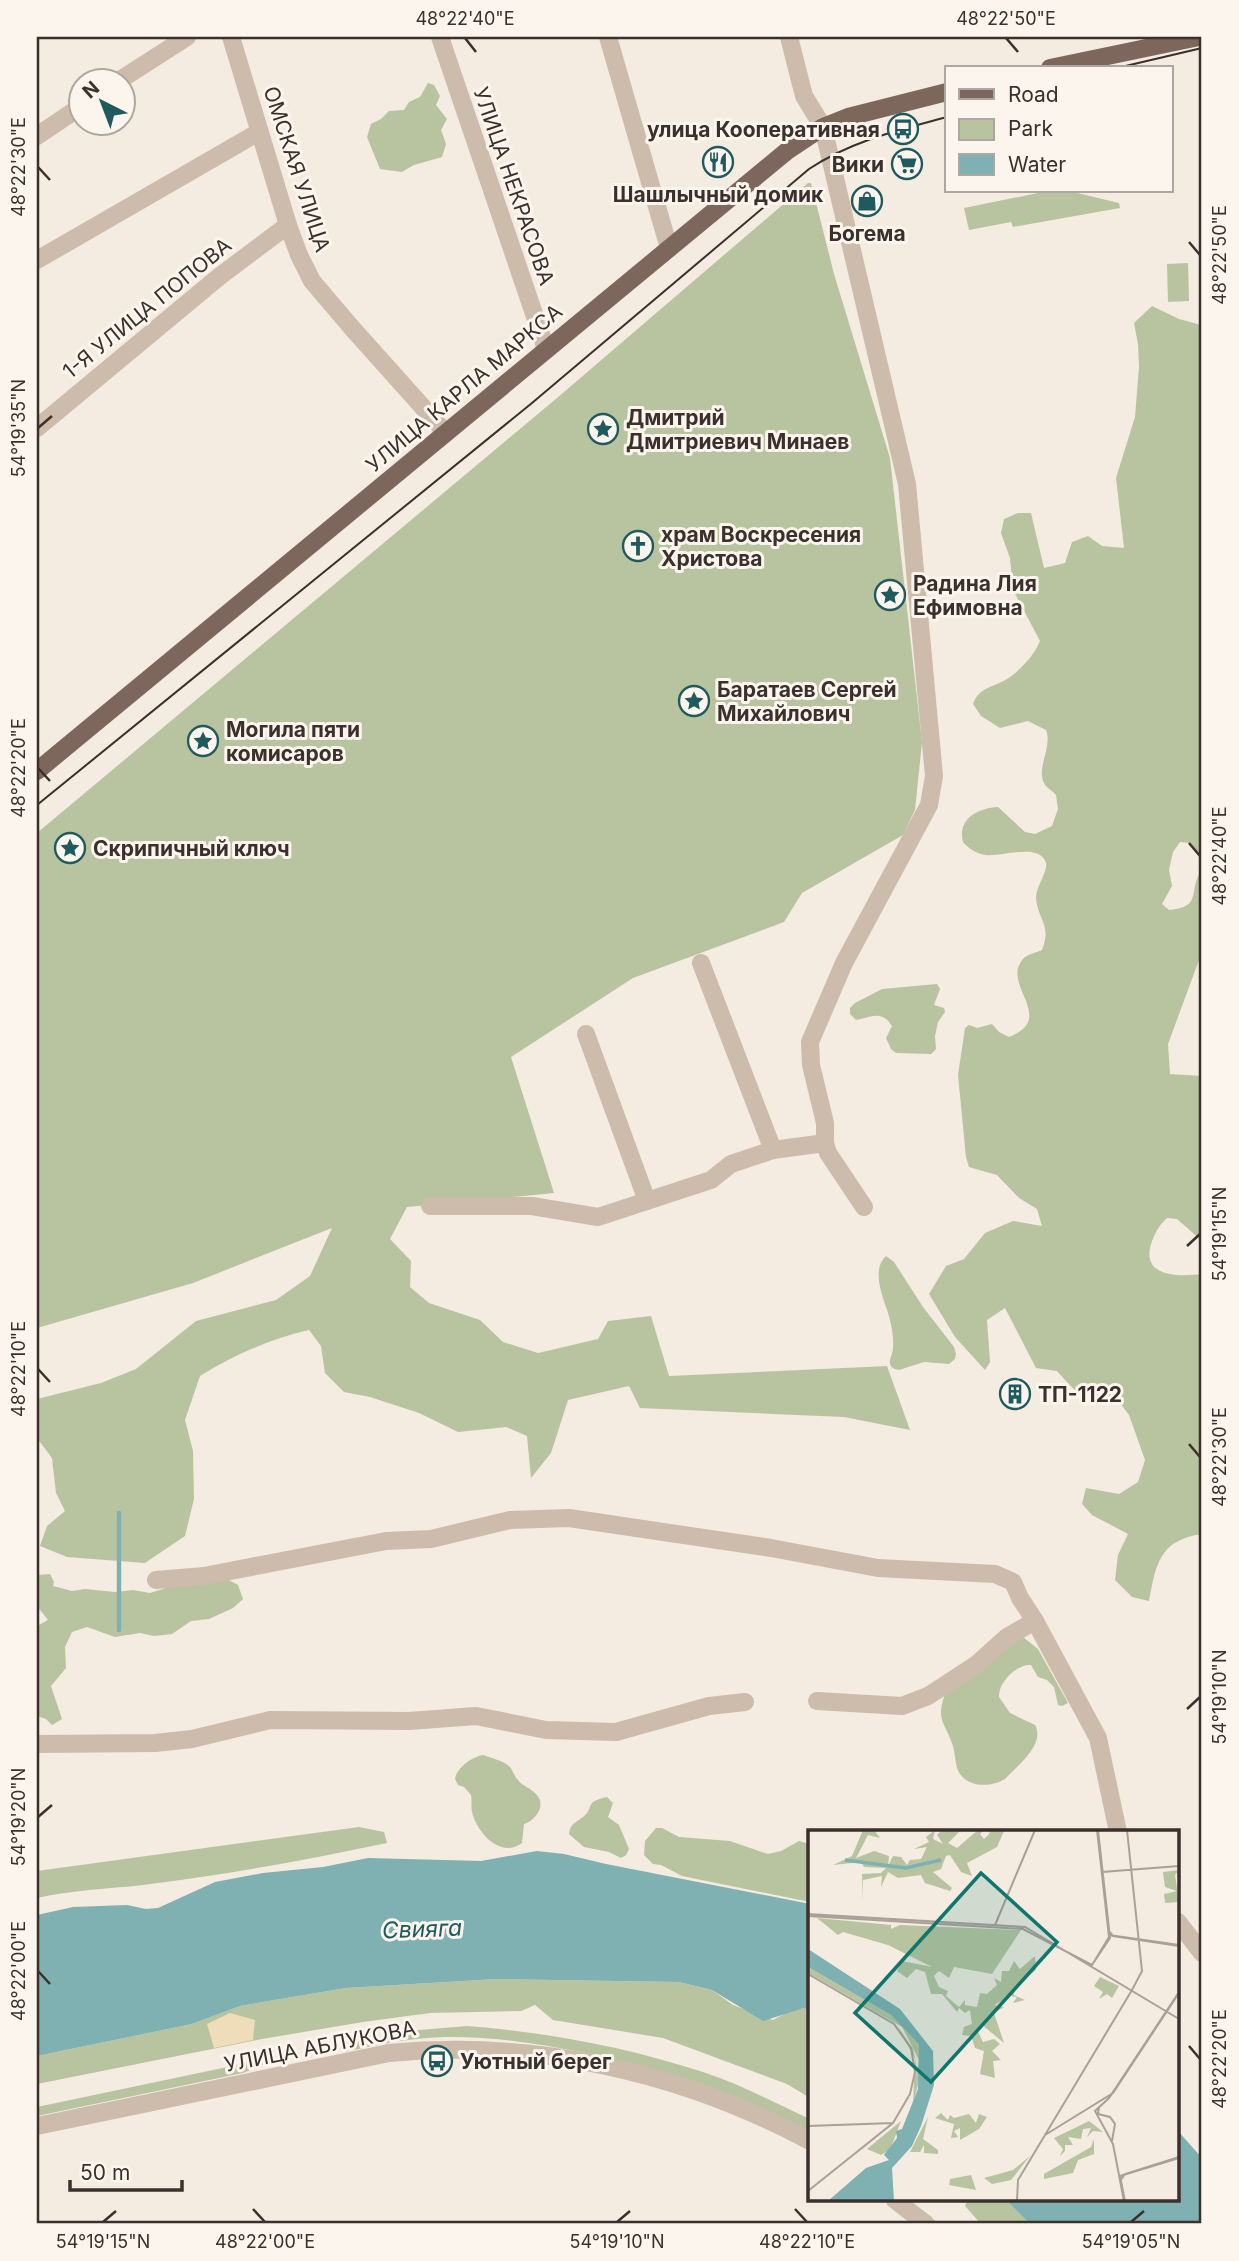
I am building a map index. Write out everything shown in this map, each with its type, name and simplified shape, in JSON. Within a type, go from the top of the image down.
[{"type":"main road","points":[[1060,66],[1199,37]]},
{"type":"main road","name":"УЛИЦА КАРЛА МАРКСА","points":[[37,771],[787,150],[823,127],[871,110],[945,92]]},
{"type":"street","points":[[136,70],[187,37]]},
{"type":"street","name":"ОМСКАЯ УЛИЦА","points":[[231,37],[288,225],[312,281],[446,433]]},
{"type":"street","name":"УЛИЦА НЕКРАСОВА","points":[[440,37],[546,349]]},
{"type":"street","points":[[608,37],[669,248]]},
{"type":"street","points":[[789,37],[804,96],[823,127],[907,484],[934,775],[929,805],[844,963],[810,1042],[811,1065],[825,1123],[828,1153],[864,1208]]},
{"type":"street","points":[[37,135],[66,116]]},
{"type":"street","points":[[37,260],[259,132]]},
{"type":"street","name":"1-Я УЛИЦА ПОПОВА","points":[[37,428],[220,276],[288,225]]},
{"type":"street","points":[[701,962],[772,1150]]},
{"type":"street","points":[[586,1034],[647,1201]]},
{"type":"street","points":[[429,1206],[532,1206],[598,1217],[711,1180],[731,1164],[772,1150],[825,1143]]},
{"type":"street","points":[[156,1580],[204,1576],[386,1541],[431,1539],[510,1520],[569,1518],[771,1548],[878,1568],[995,1574],[1013,1582],[1098,1738],[1118,1830]]},
{"type":"street","points":[[817,1701],[902,1706],[928,1696],[976,1664],[1007,1637],[1035,1621]]},
{"type":"street","points":[[37,1744],[155,1743],[192,1739],[270,1720],[409,1721],[476,1716],[546,1730],[616,1732],[709,1706],[744,1702]]},
{"type":"street","points":[[1180,1925],[1202,1953]]},
{"type":"street","name":"УЛИЦА АБЛУКОВА","points":[[37,2126],[389,2053],[438,2048],[482,2049],[581,2060],[670,2081],[780,2125],[808,2140]]},
{"type":"street","points":[[898,2202],[926,2224]]},
{"type":"green space","points":[[428,83],[434,85],[440,96],[436,105],[447,119],[441,130],[446,144],[442,157],[414,165],[402,172],[380,169],[367,137],[371,124],[389,111],[404,110],[409,102],[420,97]]},
{"type":"green space","points":[[811,183],[834,274],[890,458],[922,742],[915,810],[903,835],[802,893],[784,922],[633,978],[511,1057],[554,1193],[407,1207],[390,1239],[411,1261],[410,1287],[429,1303],[480,1320],[503,1342],[538,1353],[598,1339],[608,1321],[651,1316],[669,1376],[887,1366],[910,1430],[844,1417],[640,1408],[629,1386],[568,1400],[551,1453],[531,1478],[527,1436],[506,1427],[458,1432],[419,1413],[370,1397],[344,1392],[325,1373],[321,1346],[309,1330],[253,1349],[200,1376],[185,1420],[193,1451],[194,1499],[185,1536],[145,1563],[67,1557],[40,1546],[47,1526],[65,1511],[56,1493],[52,1458],[37,1438],[37,1399],[101,1383],[136,1369],[196,1321],[276,1300],[310,1276],[332,1228],[193,1283],[37,1328],[37,833],[557,398]]},
{"type":"green space","points":[[1043,192],[1073,192],[1119,203],[1120,208],[1013,227],[1011,222],[969,230],[964,208]]},
{"type":"green space","points":[[1188,263],[1189,301],[1168,302],[1167,264]]},
{"type":"green space","points":[[1152,306],[1179,319],[1201,325],[1202,329],[1202,856],[1196,853],[1189,843],[1180,842],[1173,852],[1169,870],[1172,886],[1162,904],[1169,910],[1187,905],[1191,901],[1202,870],[1202,952],[1168,1044],[1170,1074],[1202,1076],[1202,1241],[1177,1219],[1167,1218],[1155,1235],[1149,1253],[1151,1262],[1163,1272],[1202,1274],[1202,1534],[1177,1542],[1162,1556],[1154,1575],[1149,1601],[1132,1597],[1115,1580],[1118,1555],[1128,1534],[1092,1515],[1082,1504],[1086,1488],[1119,1494],[1138,1482],[1145,1460],[1129,1415],[1120,1403],[1098,1401],[1084,1396],[1057,1371],[1036,1368],[1005,1308],[987,1320],[990,1362],[985,1370],[955,1337],[929,1294],[946,1266],[964,1259],[985,1233],[1013,1221],[1042,1226],[1037,1209],[1019,1198],[997,1175],[969,1167],[958,1075],[965,1028],[969,1025],[977,1028],[992,1024],[999,1032],[1009,1037],[1023,1029],[1029,1020],[1029,1011],[1018,979],[1018,969],[1025,957],[1042,950],[1046,934],[1036,898],[1046,866],[1042,857],[1028,852],[979,854],[963,842],[963,827],[977,812],[998,807],[1025,832],[1035,834],[1052,826],[1058,809],[1056,795],[1045,785],[1042,777],[1048,743],[1046,730],[1028,721],[1000,728],[981,716],[973,704],[983,691],[1017,672],[1031,657],[1040,641],[1013,590],[1010,558],[1001,533],[1004,519],[1018,513],[1031,513],[1044,568],[1065,563],[1072,542],[1088,536],[1102,546],[1124,548],[1116,478],[1135,417],[1139,367],[1134,323]]},
{"type":"green space","points":[[937,984],[940,989],[934,1005],[944,1008],[945,1012],[938,1022],[936,1049],[931,1054],[896,1053],[886,1038],[892,1026],[888,1021],[880,1016],[856,1020],[850,1014],[850,1008],[855,1003],[882,989]]},
{"type":"green space","points":[[886,1256],[894,1262],[923,1307],[954,1347],[955,1359],[949,1364],[924,1362],[899,1370],[891,1366],[893,1334],[879,1279],[881,1263]]},
{"type":"green space","points":[[50,1574],[53,1586],[72,1591],[133,1590],[150,1593],[192,1580],[227,1579],[238,1585],[243,1599],[233,1608],[209,1619],[191,1621],[172,1634],[154,1636],[140,1633],[115,1637],[87,1627],[72,1632],[65,1647],[66,1668],[51,1686],[62,1719],[52,1725],[37,1716],[37,1626],[48,1620],[37,1606],[37,1575]]},
{"type":"green space","points":[[1023,1637],[1038,1649],[1068,1703],[1058,1705],[1054,1687],[1047,1680],[1038,1677],[1031,1665],[1014,1671],[1001,1686],[999,1697],[1010,1713],[1035,1725],[1037,1740],[1029,1754],[1005,1779],[985,1785],[971,1783],[960,1775],[953,1746],[941,1716],[945,1694],[992,1657]]},
{"type":"green space","points":[[483,1755],[509,1766],[515,1777],[539,1798],[539,1812],[524,1824],[522,1843],[514,1847],[498,1846],[484,1835],[472,1812],[471,1795],[458,1785],[455,1779],[466,1763]]},
{"type":"green space","points":[[607,1797],[613,1803],[608,1817],[619,1825],[629,1849],[621,1858],[609,1852],[584,1847],[569,1834],[572,1826],[586,1814],[592,1803]]},
{"type":"green space","points":[[359,1827],[384,1832],[387,1843],[204,1877],[37,1898],[37,1871]]},
{"type":"green space","points":[[656,1828],[662,1828],[679,1837],[730,1841],[768,1854],[781,1851],[799,1841],[806,1843],[808,1902],[682,1876],[661,1865],[653,1864],[644,1855],[645,1841]]},
{"type":"green space","points":[[497,1979],[679,1982],[712,1990],[733,2005],[773,2020],[804,2008],[808,2010],[808,2097],[787,2084],[663,2038],[553,2020],[535,2005],[521,2011],[430,2013],[363,2022],[262,2039],[37,2084],[37,2056],[192,2024],[240,2006],[346,1988]]},
{"type":"green space","points":[[467,2026],[526,2032],[645,2055],[703,2072],[744,2088],[808,2118],[808,2131],[758,2106],[704,2085],[620,2061],[554,2047],[500,2039],[444,2037],[406,2040],[344,2052],[343,2044],[419,2030]]},
{"type":"green space","points":[[275,2057],[276,2059],[243,2073],[37,2116],[37,2107]]},
{"type":"green space","points":[[966,2202],[1008,2202],[1030,2224],[981,2224],[965,2206]]},
{"type":"sand","points":[[230,2013],[255,2020],[253,2040],[214,2048],[207,2024]]},
{"type":"water","name":"Свияга","points":[[537,1851],[564,1854],[808,1904],[808,2010],[804,2008],[763,2021],[712,1990],[679,1982],[497,1979],[346,1988],[240,2006],[192,2024],[37,2056],[37,1915],[73,1907],[127,1905],[146,1909],[158,1908],[215,1882],[368,1858],[481,1861]]},
{"type":"water","points":[[1180,2133],[1202,2158],[1202,2224],[1030,2224],[1008,2202],[1180,2202]]},
{"type":"waterway","points":[[119,1513],[119,1630]]},
{"type":"tram line","points":[[1126,66],[1202,48]]},
{"type":"tram line","points":[[37,805],[532,403],[809,169],[858,144],[945,118]]},
{"type":"place","name":"улица Кооперативная","points":[[903,129]]},
{"type":"place","name":"Шашлычный домик","points":[[718,162]]},
{"type":"place","name":"Вики","points":[[907,164]]},
{"type":"place","name":"Богема","points":[[867,201]]},
{"type":"place","name":"Дмитрий Дмитриевич Минаев","points":[[603,429]]},
{"type":"place","name":"храм Воскресения Христова","points":[[638,546]]},
{"type":"place","name":"Радина Лия Ефимовна","points":[[890,595]]},
{"type":"place","name":"Баратаев Сергей Михайлович","points":[[694,701]]},
{"type":"place","name":"Могила пяти комисаров","points":[[203,741]]},
{"type":"place","name":"Скрипичный ключ","points":[[70,848]]},
{"type":"place","name":"ТП-1122","points":[[1015,1394]]},
{"type":"place","name":"Уютный берег","points":[[437,2061]]}]
